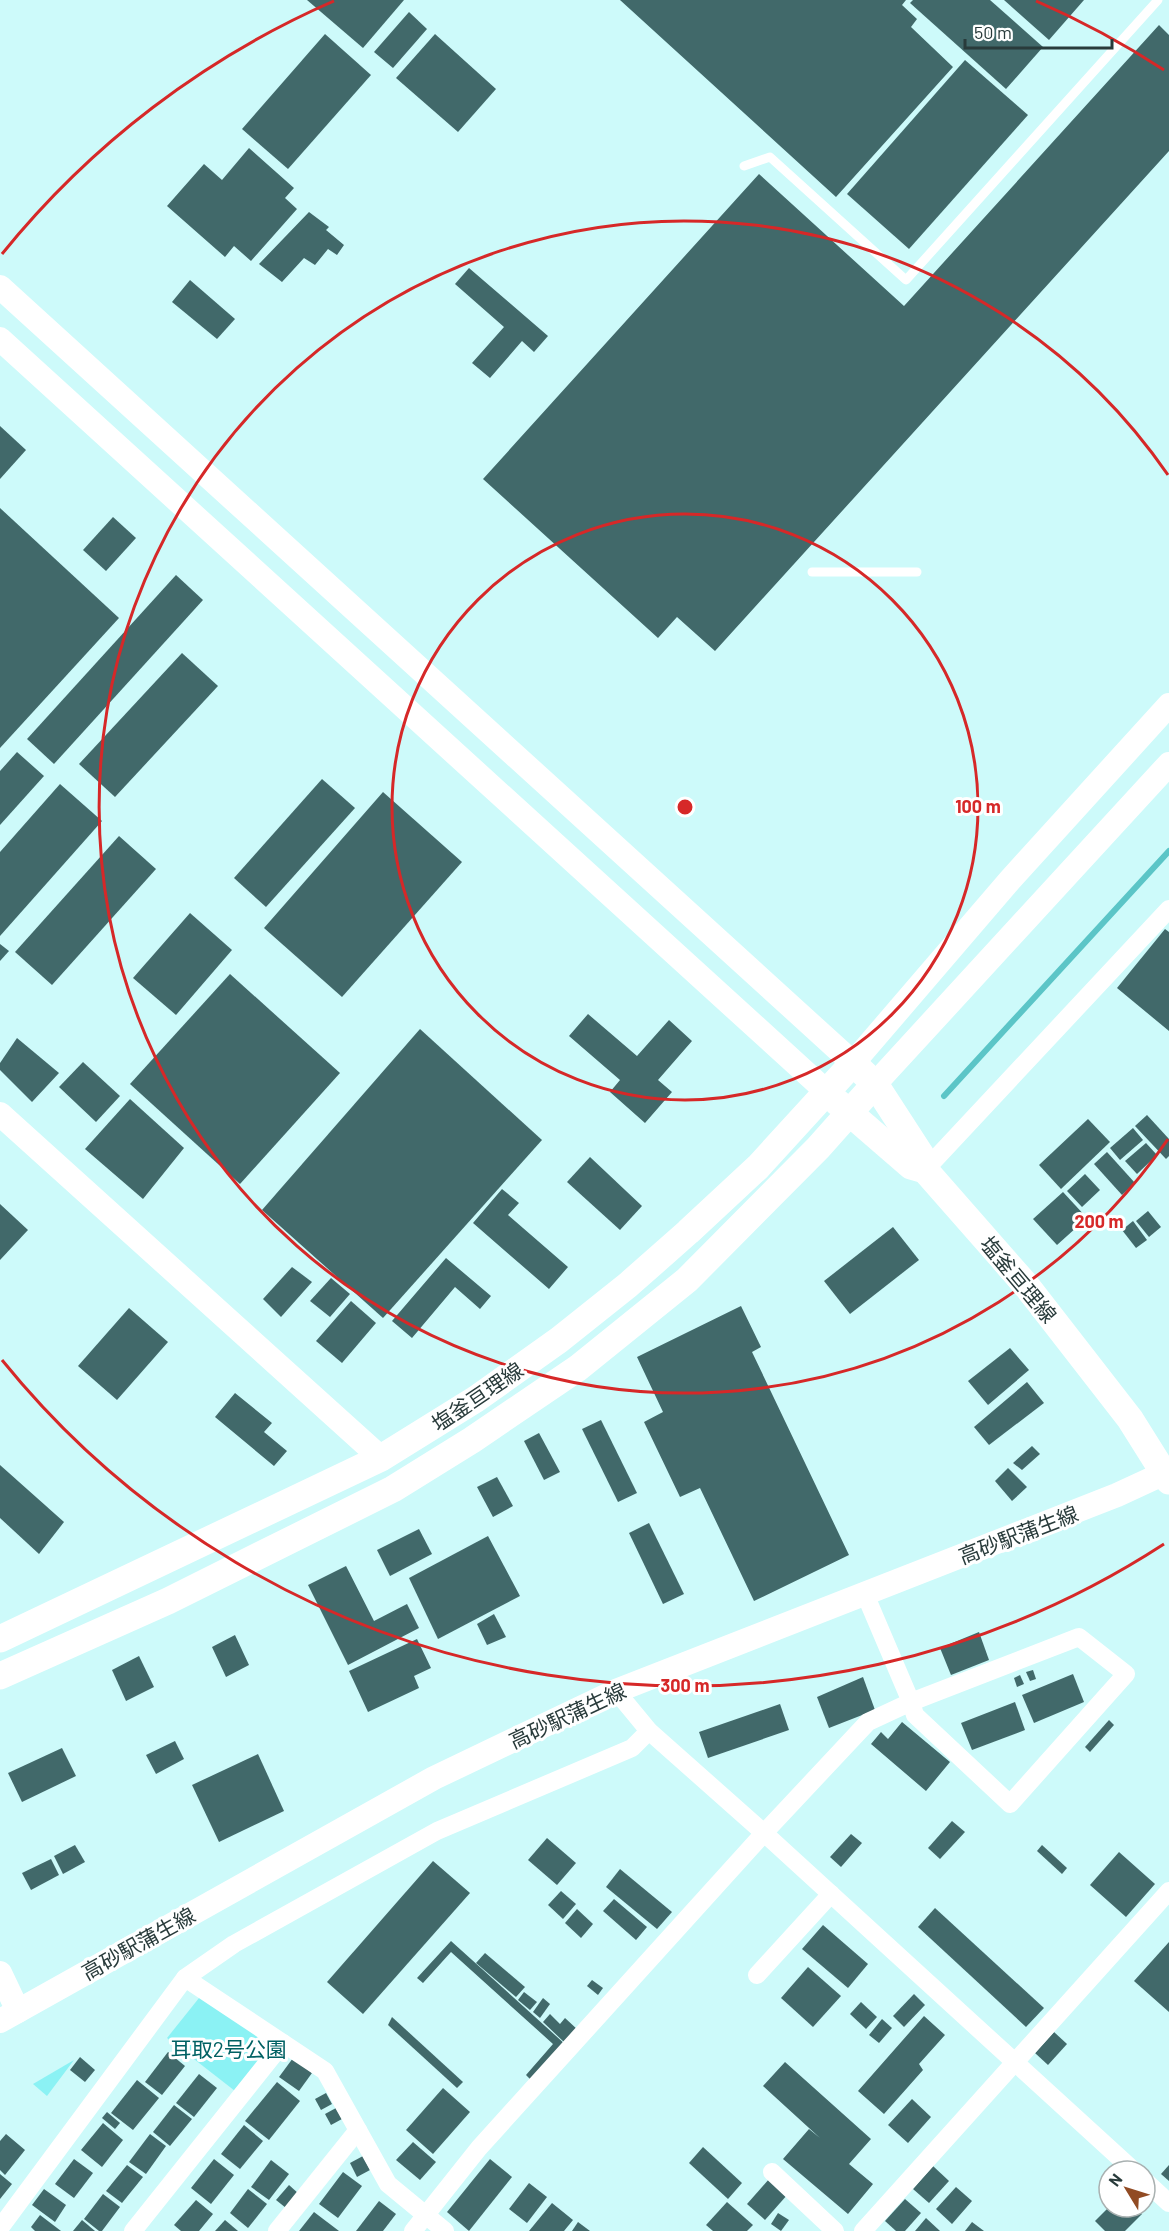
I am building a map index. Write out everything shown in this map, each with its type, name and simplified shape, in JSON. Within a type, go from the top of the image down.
[{"type":"main road","name":"塩釜亘理線","points":[[0,1639],[381,1458],[476,1399],[559,1340],[628,1285],[758,1167],[853,1063],[875,1084],[888,1130],[1026,1285],[1130,1419],[1168,1476]]},
{"type":"main road","name":"塩釜亘理線","points":[[0,1676],[168,1600],[383,1494],[472,1440],[578,1368],[687,1280],[849,1114],[875,1084]]},
{"type":"main road","points":[[827,1092],[849,1114],[888,1130]]},
{"type":"street","points":[[0,287],[853,1063],[1010,880],[1169,705]]},
{"type":"street","points":[[0,339],[827,1092]]},
{"type":"street","points":[[875,1084],[1169,765]]},
{"type":"street","points":[[919,1164],[1169,909]]},
{"type":"street","points":[[0,1114],[381,1458]]},
{"type":"street","name":"高砂駅蒲生線","points":[[9,2016],[434,1778],[616,1691],[1168,1476]]},
{"type":"street","points":[[413,2231],[479,2148],[764,1833],[868,1722],[911,1702],[1079,1636],[1126,1674],[1010,1804],[915,1715],[911,1702],[865,1594]]},
{"type":"street","points":[[616,1691],[649,1731],[1016,2061],[1121,2159]]},
{"type":"street","points":[[8,2226],[185,1978],[234,1944],[437,1831],[632,1748],[649,1731]]},
{"type":"street","points":[[863,2231],[1169,1891]]},
{"type":"street","points":[[758,1975],[831,1894]]},
{"type":"street","points":[[0,1973],[9,2016]]},
{"type":"street","points":[[185,1978],[325,2071],[388,2184],[445,2231]]},
{"type":"street","points":[[133,2231],[283,2043]]},
{"type":"street","points":[[278,2231],[358,2130]]},
{"type":"street","points":[[772,2172],[835,2231]]},
{"type":"street","points":[[1157,2192],[1169,2203]]},
{"type":"lane","points":[[744,166],[770,157],[906,280],[1158,0]]},
{"type":"lane","points":[[812,572],[917,572]]},
{"type":"green space","name":"耳取2号公園","points":[[203,1993],[274,2041],[235,2091],[167,2038]]},
{"type":"green space","points":[[74,2060],[47,2096],[33,2084]]},
{"type":"building","points":[[307,0],[404,0],[363,48]]},
{"type":"building","points":[[620,0],[906,0],[902,5],[917,19],[911,27],[953,67],[836,197]]},
{"type":"building","points":[[913,0],[990,0],[1043,47],[1006,89],[910,3]]},
{"type":"building","points":[[1004,0],[1084,0],[1049,40]]},
{"type":"building","points":[[409,12],[427,29],[393,68],[374,52]]},
{"type":"building","points":[[1159,25],[1169,35],[1169,151],[715,651],[677,617],[658,638],[483,479],[759,174],[904,306]]},
{"type":"building","points":[[325,34],[371,75],[288,169],[242,129]]},
{"type":"building","points":[[435,34],[496,89],[458,132],[396,78]]},
{"type":"building","points":[[965,60],[1028,115],[909,249],[847,194]]},
{"type":"building","points":[[249,148],[294,188],[285,198],[297,209],[251,261],[234,246],[225,257],[167,206],[204,164],[222,180]]},
{"type":"building","points":[[309,212],[329,227],[326,230],[344,245],[337,255],[328,249],[315,265],[304,258],[282,282],[259,264]]},
{"type":"building","points":[[469,268],[548,336],[534,352],[522,341],[490,378],[472,363],[504,327],[455,284]]},
{"type":"building","points":[[190,280],[235,319],[217,339],[172,302]]},
{"type":"building","points":[[0,426],[26,450],[0,479]]},
{"type":"building","points":[[0,508],[119,618],[0,748]]},
{"type":"building","points":[[113,517],[136,538],[106,571],[83,550]]},
{"type":"building","points":[[176,575],[203,600],[54,764],[27,739]]},
{"type":"building","points":[[182,653],[218,686],[115,797],[79,764]]},
{"type":"building","points":[[17,752],[44,776],[0,825],[0,771]]},
{"type":"building","points":[[322,779],[355,808],[266,907],[234,878]]},
{"type":"building","points":[[60,784],[102,821],[0,936],[0,852]]},
{"type":"building","points":[[383,792],[462,862],[342,997],[264,928]]},
{"type":"building","points":[[119,836],[156,869],[52,985],[15,952]]},
{"type":"building","points":[[190,913],[232,950],[176,1015],[133,978]]},
{"type":"building","points":[[1165,929],[1169,932],[1169,1031],[1117,988]]},
{"type":"building","points":[[0,944],[9,951],[0,961]]},
{"type":"building","points":[[230,974],[340,1073],[240,1184],[130,1084]]},
{"type":"building","points":[[588,1014],[637,1056],[669,1020],[692,1041],[658,1080],[672,1092],[645,1123],[610,1092],[620,1080],[569,1036]]},
{"type":"building","points":[[420,1029],[542,1140],[383,1318],[262,1210]]},
{"type":"building","points":[[17,1038],[59,1073],[32,1102],[0,1070],[0,1063]]},
{"type":"building","points":[[83,1062],[120,1096],[96,1122],[59,1087]]},
{"type":"building","points":[[130,1099],[184,1148],[143,1199],[85,1149]]},
{"type":"building","points":[[1147,1115],[1169,1139],[1169,1156],[1166,1159],[1135,1126]]},
{"type":"building","points":[[1088,1119],[1110,1142],[1061,1189],[1039,1165]]},
{"type":"building","points":[[1133,1128],[1143,1140],[1120,1160],[1110,1148]]},
{"type":"building","points":[[1146,1143],[1157,1155],[1137,1174],[1125,1161]]},
{"type":"building","points":[[1107,1152],[1135,1183],[1122,1195],[1094,1164]]},
{"type":"building","points":[[590,1157],[642,1206],[620,1230],[567,1182]]},
{"type":"building","points":[[1085,1174],[1100,1190],[1082,1207],[1067,1191]]},
{"type":"building","points":[[502,1189],[519,1203],[508,1215],[568,1267],[549,1289],[473,1223]]},
{"type":"building","points":[[1063,1192],[1087,1218],[1057,1245],[1033,1219]]},
{"type":"building","points":[[0,1204],[28,1230],[0,1260]]},
{"type":"building","points":[[1148,1211],[1161,1227],[1149,1237],[1136,1221]]},
{"type":"building","points":[[1133,1221],[1147,1240],[1136,1248],[1122,1230]]},
{"type":"building","points":[[893,1227],[919,1260],[850,1314],[824,1281]]},
{"type":"building","points":[[446,1258],[491,1296],[480,1309],[455,1287],[412,1338],[392,1321]]},
{"type":"building","points":[[292,1267],[312,1282],[281,1317],[263,1299]]},
{"type":"building","points":[[331,1278],[350,1294],[330,1317],[310,1301]]},
{"type":"building","points":[[351,1301],[376,1323],[342,1363],[316,1341]]},
{"type":"building","points":[[741,1306],[761,1347],[752,1352],[849,1555],[754,1601],[700,1488],[680,1497],[644,1422],[663,1412],[637,1357]]},
{"type":"building","points":[[129,1308],[168,1342],[117,1400],[78,1366]]},
{"type":"building","points":[[1010,1348],[1029,1370],[988,1405],[968,1381]]},
{"type":"building","points":[[1027,1382],[1044,1403],[989,1445],[974,1427]]},
{"type":"building","points":[[235,1393],[272,1423],[264,1432],[287,1451],[274,1466],[215,1417]]},
{"type":"building","points":[[601,1420],[637,1493],[618,1502],[582,1429]]},
{"type":"building","points":[[539,1433],[560,1472],[544,1480],[524,1441]]},
{"type":"building","points":[[1032,1446],[1040,1454],[1022,1470],[1013,1463]]},
{"type":"building","points":[[0,1465],[64,1522],[39,1554],[0,1518]]},
{"type":"building","points":[[1008,1468],[1027,1487],[1012,1501],[995,1481]]},
{"type":"building","points":[[497,1477],[513,1506],[493,1517],[477,1487]]},
{"type":"building","points":[[649,1523],[684,1594],[663,1604],[629,1533]]},
{"type":"building","points":[[419,1529],[432,1554],[390,1576],[377,1550]]},
{"type":"building","points":[[488,1536],[520,1596],[438,1639],[409,1578]]},
{"type":"building","points":[[346,1566],[374,1621],[407,1604],[419,1628],[348,1665],[308,1585]]},
{"type":"building","points":[[494,1614],[506,1637],[487,1645],[477,1624]]},
{"type":"building","points":[[979,1632],[989,1660],[951,1675],[940,1648]]},
{"type":"building","points":[[235,1635],[249,1665],[226,1677],[212,1647]]},
{"type":"building","points":[[417,1639],[431,1668],[414,1676],[419,1688],[368,1712],[349,1671]]},
{"type":"building","points":[[139,1656],[154,1687],[126,1701],[112,1670]]},
{"type":"building","points":[[1033,1670],[1036,1679],[1030,1681],[1026,1672]]},
{"type":"building","points":[[1073,1674],[1084,1702],[1034,1723],[1022,1695]]},
{"type":"building","points":[[1020,1675],[1024,1684],[1017,1687],[1014,1678]]},
{"type":"building","points":[[863,1677],[875,1710],[829,1728],[817,1697]]},
{"type":"building","points":[[1015,1702],[1025,1730],[972,1750],[961,1723]]},
{"type":"building","points":[[780,1704],[789,1730],[708,1758],[699,1732]]},
{"type":"building","points":[[1109,1720],[1114,1725],[1090,1752],[1085,1747]]},
{"type":"building","points":[[902,1722],[950,1762],[926,1791],[871,1744],[881,1732],[888,1739]]},
{"type":"building","points":[[175,1741],[184,1759],[156,1774],[146,1755]]},
{"type":"building","points":[[62,1748],[76,1776],[22,1802],[8,1773]]},
{"type":"building","points":[[258,1754],[284,1811],[219,1842],[192,1785]]},
{"type":"building","points":[[952,1821],[965,1832],[940,1859],[928,1848]]},
{"type":"building","points":[[851,1834],[862,1843],[841,1867],[830,1857]]},
{"type":"building","points":[[547,1838],[576,1863],[557,1885],[528,1860]]},
{"type":"building","points":[[75,1845],[85,1862],[63,1874],[54,1856]]},
{"type":"building","points":[[1042,1845],[1067,1868],[1062,1874],[1037,1851]]},
{"type":"building","points":[[1119,1852],[1155,1884],[1126,1917],[1090,1885]]},
{"type":"building","points":[[51,1859],[59,1875],[31,1890],[22,1873]]},
{"type":"building","points":[[433,1861],[470,1893],[363,2014],[327,1982]]},
{"type":"building","points":[[620,1869],[672,1912],[657,1929],[606,1887]]},
{"type":"building","points":[[561,1891],[576,1904],[563,1919],[548,1905]]},
{"type":"building","points":[[614,1899],[647,1927],[636,1940],[603,1911]]},
{"type":"building","points":[[935,1908],[1044,2008],[1026,2027],[918,1927]]},
{"type":"building","points":[[577,1909],[593,1924],[581,1938],[565,1923]]},
{"type":"building","points":[[823,1925],[868,1964],[848,1988],[802,1949]]},
{"type":"building","points":[[451,1941],[566,2045],[532,2081],[526,2075],[553,2044],[451,1952],[423,1983],[417,1978]]},
{"type":"building","points":[[1169,1942],[1169,2012],[1134,1981]]},
{"type":"building","points":[[485,1953],[525,1987],[516,1997],[476,1963]]},
{"type":"building","points":[[808,1967],[841,1996],[813,2027],[781,1998]]},
{"type":"building","points":[[592,1980],[603,1988],[598,1995],[587,1986]]},
{"type":"building","points":[[524,1992],[537,2002],[530,2010],[518,2000]]},
{"type":"building","points":[[914,1994],[925,2005],[904,2027],[893,2016]]},
{"type":"building","points":[[543,1998],[550,2004],[540,2018],[533,2012]]},
{"type":"building","points":[[861,2002],[877,2017],[866,2029],[850,2014]]},
{"type":"building","points":[[550,2014],[560,2024],[565,2018],[578,2030],[565,2043],[543,2022]]},
{"type":"building","points":[[924,2016],[945,2035],[919,2064],[923,2070],[884,2114],[858,2091]]},
{"type":"building","points":[[392,2017],[463,2082],[457,2088],[388,2025]]},
{"type":"building","points":[[882,2019],[892,2028],[879,2043],[869,2035]]},
{"type":"building","points":[[1054,2032],[1067,2044],[1048,2065],[1035,2053]]},
{"type":"building","points":[[168,2052],[185,2066],[162,2095],[145,2082]]},
{"type":"building","points":[[80,2057],[95,2070],[85,2082],[70,2070]]},
{"type":"building","points":[[293,2058],[312,2073],[299,2091],[279,2077]]},
{"type":"building","points":[[785,2062],[871,2139],[849,2164],[873,2184],[848,2214],[783,2159],[809,2129],[820,2138],[763,2086]]},
{"type":"building","points":[[199,2074],[217,2088],[194,2117],[176,2103]]},
{"type":"building","points":[[137,2080],[159,2098],[133,2130],[111,2113]]},
{"type":"building","points":[[277,2082],[300,2101],[269,2140],[245,2121]]},
{"type":"building","points":[[443,2088],[470,2112],[433,2154],[406,2130]]},
{"type":"building","points":[[326,2093],[332,2104],[321,2110],[315,2099]]},
{"type":"building","points":[[912,2099],[931,2117],[908,2143],[888,2125]]},
{"type":"building","points":[[174,2105],[192,2119],[170,2146],[153,2132]]},
{"type":"building","points":[[336,2108],[342,2119],[331,2125],[325,2114]]},
{"type":"building","points":[[107,2112],[120,2123],[115,2129],[102,2118]]},
{"type":"building","points":[[103,2123],[123,2140],[102,2167],[81,2150]]},
{"type":"building","points":[[244,2125],[263,2141],[240,2169],[221,2154]]},
{"type":"building","points":[[6,2134],[25,2150],[5,2175],[0,2170],[0,2141]]},
{"type":"building","points":[[150,2134],[166,2146],[146,2174],[129,2162]]},
{"type":"building","points":[[413,2142],[436,2162],[420,2180],[396,2160]]},
{"type":"building","points":[[703,2147],[742,2183],[728,2199],[689,2163]]},
{"type":"building","points":[[363,2156],[370,2170],[357,2177],[350,2163]]},
{"type":"building","points":[[74,2159],[93,2173],[74,2198],[55,2184]]},
{"type":"building","points":[[214,2159],[234,2175],[211,2204],[191,2188]]},
{"type":"building","points":[[490,2159],[512,2177],[469,2231],[447,2212]]},
{"type":"building","points":[[271,2160],[289,2174],[269,2200],[251,2187]]},
{"type":"building","points":[[127,2165],[143,2177],[122,2203],[106,2191]]},
{"type":"building","points":[[1169,2165],[1169,2181],[1161,2174]]},
{"type":"building","points":[[933,2166],[949,2181],[929,2203],[913,2189]]},
{"type":"building","points":[[343,2172],[362,2186],[338,2218],[319,2204]]},
{"type":"building","points":[[0,2174],[12,2184],[0,2199]]},
{"type":"building","points":[[770,2178],[788,2194],[765,2220],[747,2204]]},
{"type":"building","points":[[529,2183],[547,2197],[527,2223],[509,2209]]},
{"type":"building","points":[[289,2185],[299,2194],[286,2208],[276,2200]]},
{"type":"building","points":[[956,2187],[972,2201],[952,2224],[936,2209]]},
{"type":"building","points":[[44,2189],[66,2205],[55,2222],[32,2205]]},
{"type":"building","points":[[248,2189],[267,2204],[248,2228],[230,2213]]},
{"type":"building","points":[[103,2194],[120,2207],[102,2231],[99,2231],[84,2219]]},
{"type":"building","points":[[905,2199],[921,2213],[905,2231],[896,2231],[885,2221]]},
{"type":"building","points":[[196,2200],[213,2214],[199,2231],[181,2231],[174,2225]]},
{"type":"building","points":[[379,2201],[396,2214],[383,2231],[356,2231]]},
{"type":"building","points":[[727,2202],[753,2225],[747,2231],[713,2231],[706,2225]]},
{"type":"building","points":[[552,2203],[573,2220],[564,2231],[529,2231]]},
{"type":"building","points":[[314,2212],[339,2231],[299,2231]]},
{"type":"building","points":[[778,2213],[789,2220],[781,2231],[771,2224]]},
{"type":"building","points":[[40,2215],[61,2231],[35,2231],[31,2227]]},
{"type":"building","points":[[926,2218],[940,2231],[915,2231]]},
{"type":"building","points":[[1097,2219],[1137,2219],[1125,2231],[1105,2231],[1095,2221]]},
{"type":"building","points":[[82,2220],[95,2231],[73,2231]]},
{"type":"building","points":[[225,2220],[238,2231],[215,2231]]},
{"type":"building","points":[[578,2222],[590,2231],[572,2231]]},
{"type":"building","points":[[972,2222],[984,2231],[965,2231]]},
{"type":"waterway","points":[[944,1096],[1169,851]]}]
